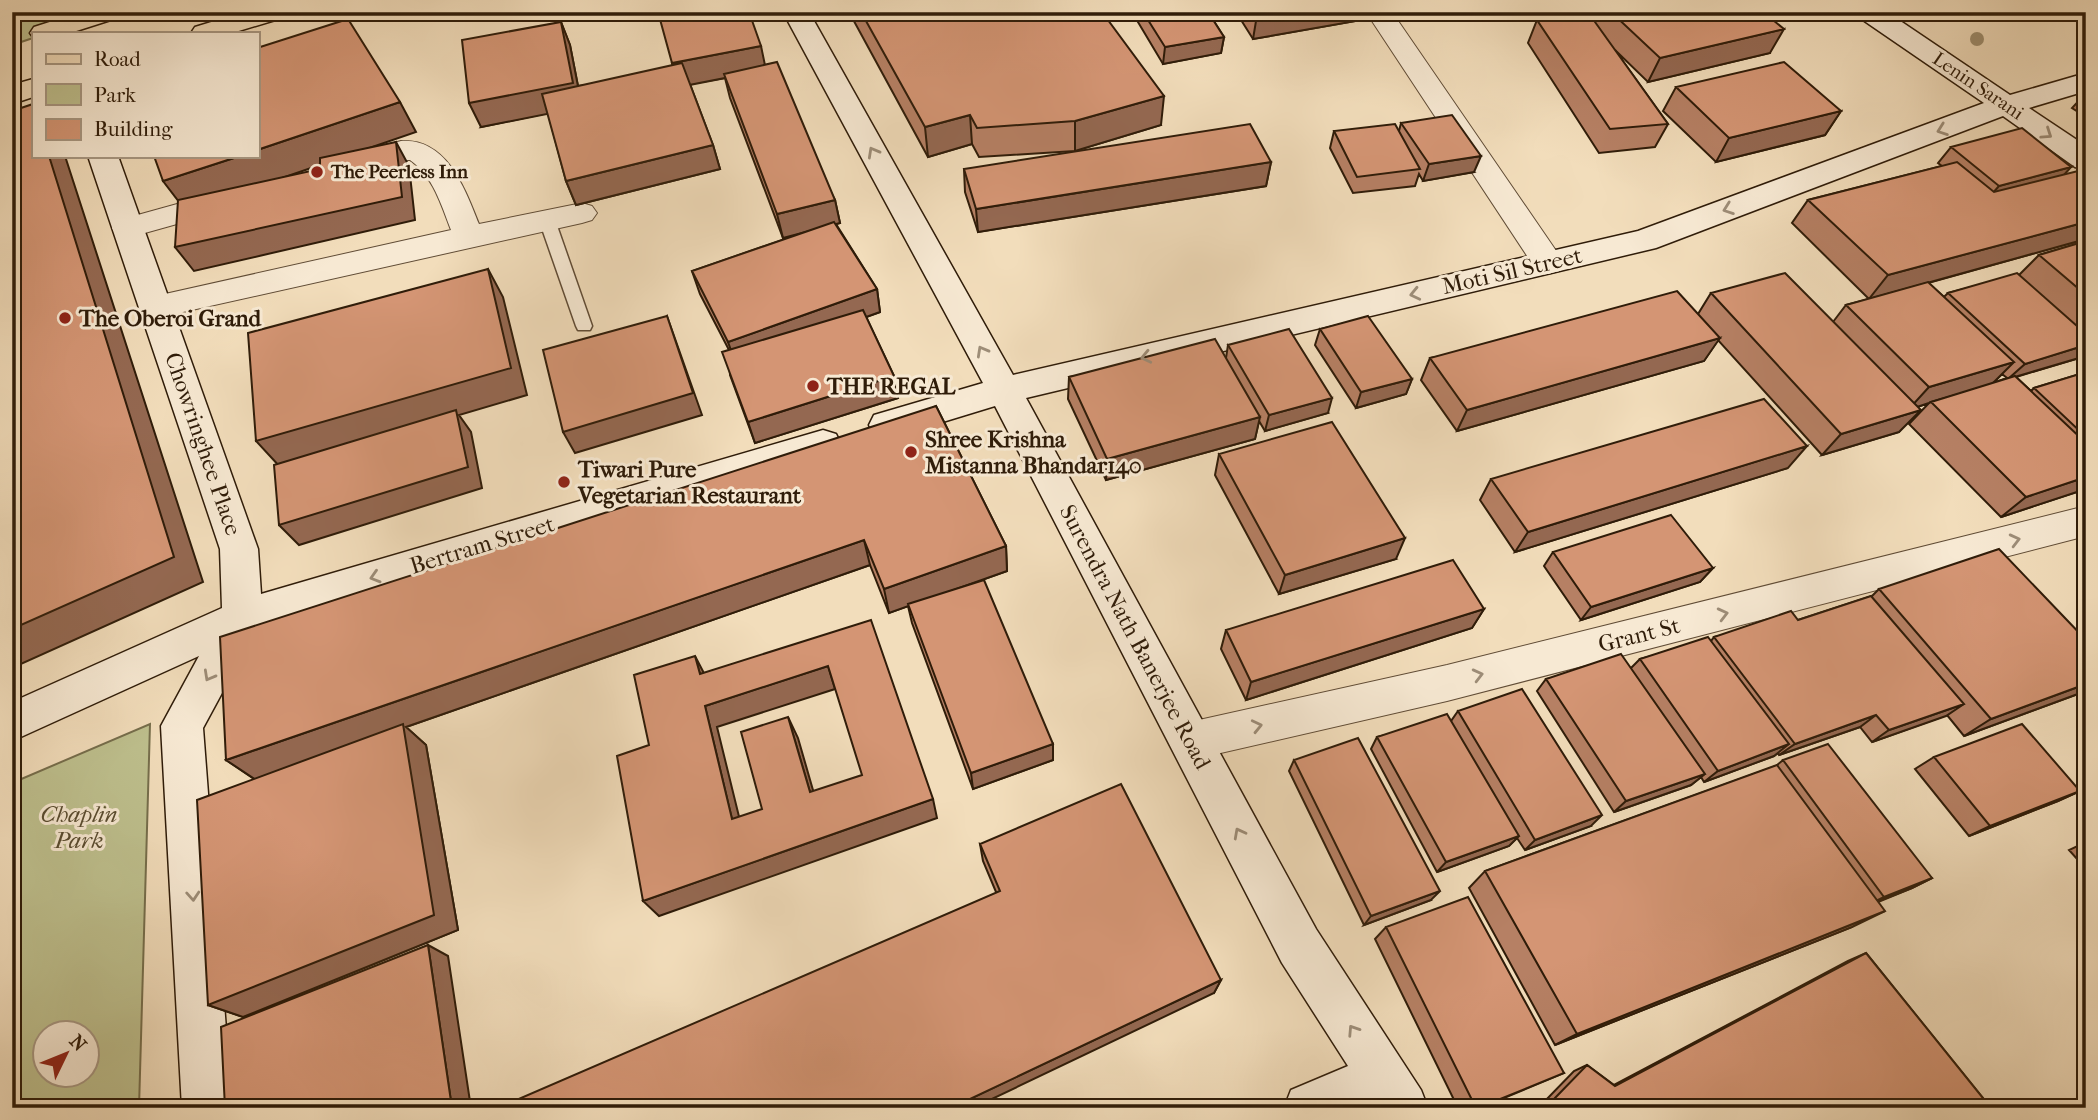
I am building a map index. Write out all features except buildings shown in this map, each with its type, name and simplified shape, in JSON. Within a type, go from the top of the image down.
[{"type":"main road","points":[[48,32],[108,12]]},
{"type":"main road","points":[[208,32],[273,12]]},
{"type":"main road","points":[[12,95],[32,88]]},
{"type":"street","name":"Surendra Nath Banerjee Road","points":[[796,12],[1004,390],[1299,946],[1393,1092]]},
{"type":"street","points":[[1379,12],[1548,262]]},
{"type":"street","name":"Lenin Sarani","points":[[1869,12],[2086,160]]},
{"type":"street","name":"Moti Sil Street","points":[[1004,390],[1645,240],[2006,106],[2086,82]]},
{"type":"street","points":[[326,172],[406,150],[418,151],[437,165],[469,236]]},
{"type":"street","name":"Chowringhee Place","points":[[104,158],[239,549],[242,617]]},
{"type":"street","points":[[127,228],[246,195]]},
{"type":"street","points":[[156,307],[582,213]]},
{"type":"street","name":"Bertram Street","points":[[12,722],[242,617],[1004,390]]},
{"type":"street","name":"Grant St","points":[[1190,741],[1447,683],[2086,521]]},
{"type":"street","points":[[1976,550],[2004,581]]},
{"type":"street","points":[[207,1108],[182,726],[242,617]]},
{"type":"street","points":[[1309,1108],[1393,1092]]},
{"type":"lane","points":[[547,220],[584,326]]},
{"type":"green space","points":[[12,12],[116,12],[52,32],[32,32],[32,38],[12,45]]},
{"type":"green space","name":"Chaplin Park","points":[[150,724],[139,1108],[12,1108],[12,783]]},
{"type":"place","name":"The Peerless Inn","points":[[317,172]]},
{"type":"place","name":"The Oberoi Grand","points":[[65,318]]},
{"type":"place","name":"THE REGAL","points":[[813,386]]},
{"type":"place","name":"Shree Krishna Mistanna Bhandar140","points":[[911,452]]},
{"type":"place","name":"Tiwari Pure Vegetarian Restaurant","points":[[564,482]]}]
